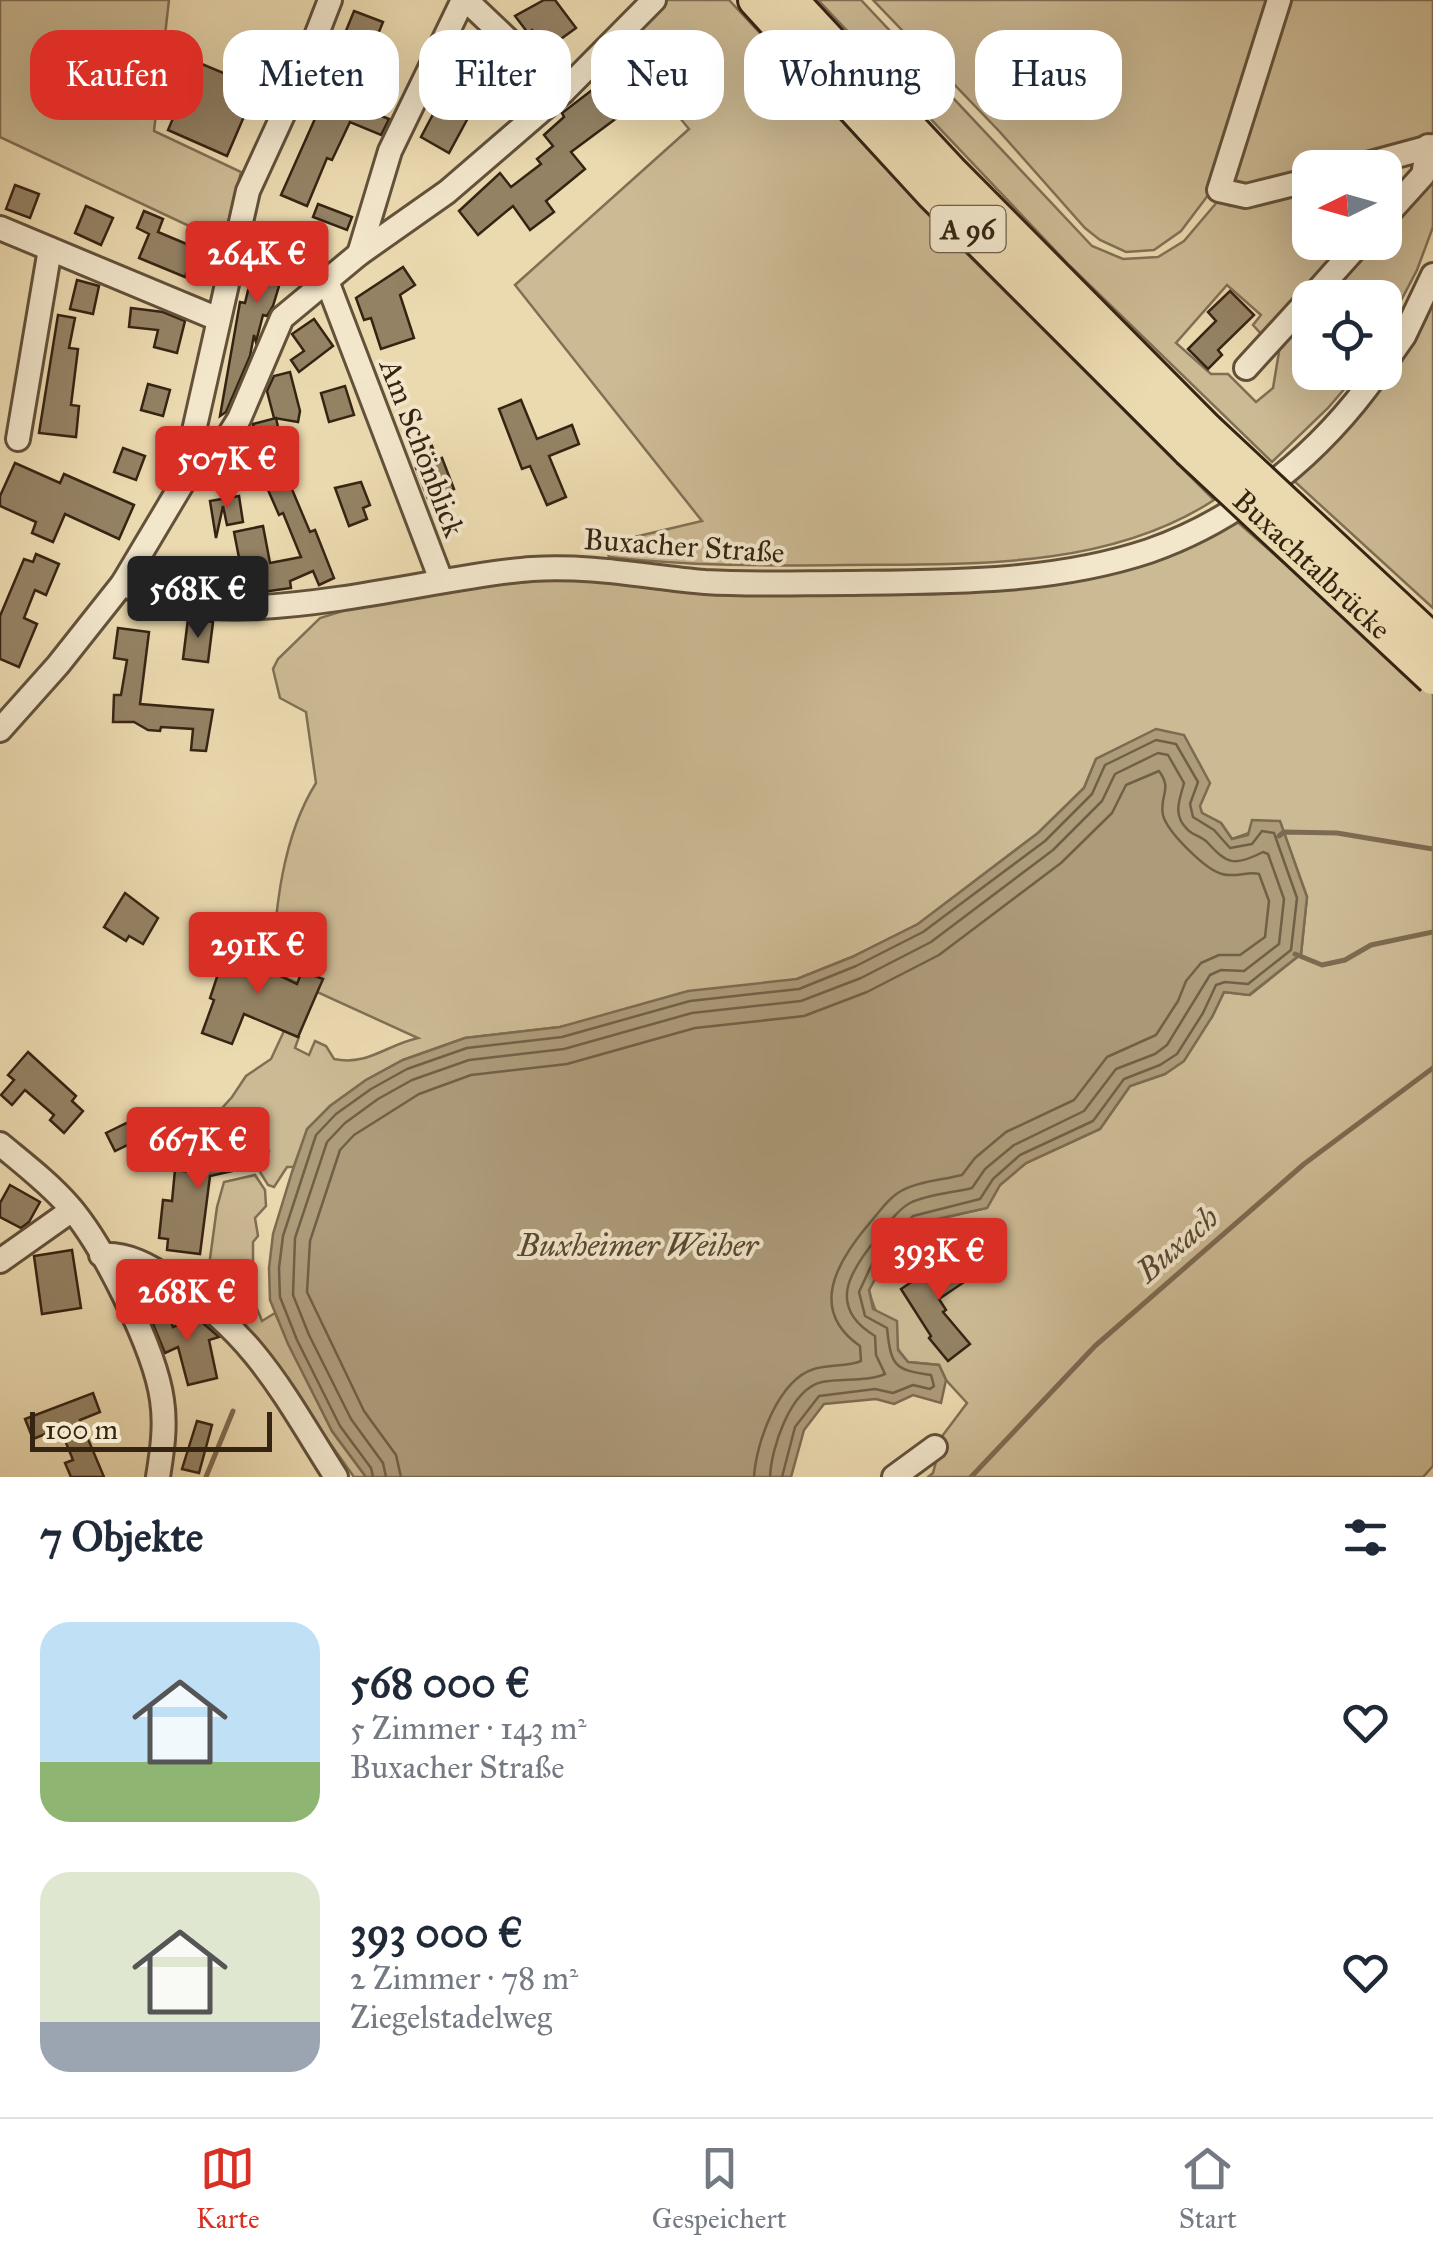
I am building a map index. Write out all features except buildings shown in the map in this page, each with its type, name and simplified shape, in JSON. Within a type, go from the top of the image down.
[{"type":"highway","name":"A 96","points":[[756,0],[932,192],[1198,440]]},
{"type":"highway","name":"A 96","points":[[791,0],[1198,440]]},
{"type":"highway","name":"Buxachtalbrücke","points":[[1198,440],[1433,640]]},
{"type":"highway","name":"Buxachtalbrücke","points":[[1198,440],[1433,678]]},
{"type":"street","points":[[0,730],[123,583],[170,508],[188,464],[252,178],[299,80],[330,0]]},
{"type":"street","points":[[359,254],[390,150],[464,0],[496,30]]},
{"type":"street","points":[[571,84],[654,0]]},
{"type":"street","points":[[1279,0],[1219,190],[1246,196],[1292,184]]},
{"type":"street","points":[[188,464],[206,464],[216,456],[248,400],[278,323],[359,254],[447,192],[531,120]]},
{"type":"street","points":[[1402,154],[1430,146],[1423,174],[1402,198]]},
{"type":"street","points":[[0,228],[218,319]]},
{"type":"street","points":[[18,439],[50,249]]},
{"type":"street","points":[[1326,280],[1344,260]]},
{"type":"street","points":[[1402,339],[1433,275]]},
{"type":"street","name":"Am Schönblick","points":[[328,281],[441,580]]},
{"type":"street","points":[[1246,368],[1292,318]]},
{"type":"street","name":"Buxacher Straße","points":[[123,583],[155,598],[269,608],[441,580],[560,568],[764,584],[1031,576],[1074,570],[1147,552],[1200,528],[1277,482],[1313,449],[1363,390]]},
{"type":"street","points":[[0,1144],[72,1210],[101,1255],[138,1331],[159,1385],[164,1419],[158,1477]]},
{"type":"street","points":[[0,1260],[72,1210]]},
{"type":"street","points":[[101,1255],[125,1256],[156,1270],[238,1332],[265,1366],[336,1477]]},
{"type":"street","points":[[894,1477],[936,1447]]},
{"type":"shaded area","points":[[0,0],[169,0],[166,30],[30,30],[30,120],[155,120],[154,131],[241,172],[223,242],[0,137]]},
{"type":"shaded area","points":[[663,0],[729,0],[757,30],[744,30],[744,120],[841,120],[952,239],[1214,500],[1172,523],[1128,540],[1036,558],[940,564],[786,565],[609,557],[605,544],[702,521],[515,285],[689,129],[682,120],[724,120],[724,30],[634,30]]},
{"type":"shaded area","points":[[818,0],[861,0],[889,30],[846,30]]},
{"type":"shaded area","points":[[873,0],[1275,0],[1215,186],[1181,231],[1154,250],[1126,252],[1100,240],[988,120],[1122,120],[1122,30],[975,30],[975,106],[955,85],[955,30],[902,30]]},
{"type":"shaded area","points":[[1282,0],[1433,0],[1433,139],[1396,150],[1292,150],[1292,181],[1251,192],[1229,180]]},
{"type":"shaded area","points":[[955,100],[1092,246],[1123,259],[1158,257],[1184,241],[1218,201],[1230,206],[1292,190],[1292,260],[1337,260],[1317,280],[1292,280],[1292,306],[1263,336],[1253,325],[1261,315],[1227,285],[1176,343],[1211,374],[1228,374],[1256,402],[1273,388],[1281,340],[1292,327],[1292,390],[1343,390],[1272,462],[1069,265],[932,120],[955,120]]},
{"type":"shaded area","points":[[1433,158],[1433,227],[1402,299],[1402,280],[1333,280],[1351,260],[1402,260],[1402,201]]},
{"type":"shaded area","points":[[1433,299],[1433,608],[1293,480],[1378,390],[1402,390],[1405,352]]},
{"type":"shaded area","points":[[1234,519],[1433,694],[1433,1466],[1423,1477],[928,1477],[933,1473],[943,1435],[967,1403],[946,1380],[939,1365],[908,1362],[889,1337],[869,1290],[880,1270],[920,1223],[987,1208],[1000,1185],[1026,1163],[1100,1129],[1130,1086],[1165,1074],[1212,1017],[1224,992],[1250,995],[1301,954],[1307,897],[1280,822],[1232,839],[1221,823],[1202,813],[1156,730],[1096,759],[1084,788],[1038,833],[918,924],[852,957],[797,979],[560,1027],[465,1038],[403,1060],[330,1106],[308,1129],[294,1167],[287,1167],[274,1187],[268,1185],[260,1172],[269,1151],[243,1137],[217,1142],[215,1135],[194,1139],[246,1076],[271,1059],[284,1031],[299,1037],[295,1048],[309,1055],[315,1041],[326,1046],[334,1059],[346,1060],[367,1057],[418,1038],[271,971],[278,898],[288,850],[316,783],[306,712],[280,698],[273,669],[278,659],[320,618],[372,602],[474,583],[574,578],[680,592],[734,594],[1040,586],[1129,568]]},
{"type":"shaded area","points":[[255,1175],[265,1190],[266,1206],[255,1218],[258,1236],[253,1242],[253,1299],[262,1321],[275,1313],[332,1431],[366,1477],[354,1477],[261,1346],[167,1265],[209,1266],[224,1182]]},
{"type":"water","name":"Buxheimer Weiher","points":[[1156,729],[1184,735],[1210,783],[1200,806],[1202,813],[1221,823],[1232,839],[1248,835],[1252,820],[1280,821],[1307,897],[1301,954],[1249,995],[1224,992],[1184,1061],[1165,1074],[1130,1086],[1100,1129],[1026,1163],[1000,1185],[987,1208],[920,1223],[880,1270],[869,1290],[873,1309],[897,1321],[898,1350],[908,1362],[939,1365],[946,1380],[941,1403],[913,1395],[894,1404],[876,1399],[824,1404],[804,1430],[791,1477],[366,1477],[332,1431],[270,1300],[273,1234],[292,1172],[307,1129],[330,1106],[403,1060],[465,1038],[560,1027],[688,991],[797,979],[852,957],[918,924],[1038,833],[1084,788],[1096,759]]},
{"type":"waterway","points":[[1279,836],[1284,832],[1337,833],[1433,849]]},
{"type":"waterway","points":[[1295,954],[1322,965],[1345,960],[1371,945],[1433,932]]},
{"type":"waterway","name":"Buxach","points":[[971,1477],[1095,1346],[1304,1164],[1433,1068]]},
{"type":"waterway","points":[[206,1477],[233,1411]]}]
